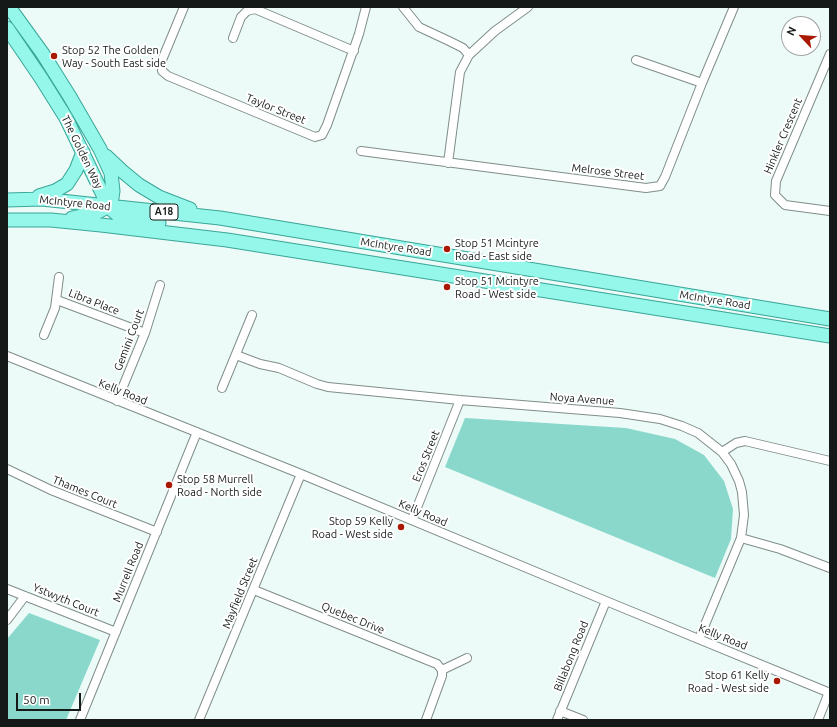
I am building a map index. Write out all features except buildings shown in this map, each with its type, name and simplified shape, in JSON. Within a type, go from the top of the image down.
[{"type":"main road","name":"The Golden Way","points":[[9,7],[55,72],[100,149],[111,173],[113,184],[112,198],[109,206]]},
{"type":"main road","name":"The Golden Way","points":[[7,28],[66,118],[109,206]]},
{"type":"main road","points":[[100,149],[130,179],[159,197],[175,204],[220,218]]},
{"type":"main road","points":[[30,198],[55,191],[67,184],[76,170],[83,152]]},
{"type":"main road","name":"McIntyre Road","points":[[7,200],[30,198],[220,218],[830,319]]},
{"type":"main road","points":[[61,221],[96,213],[109,206],[119,216],[125,218],[198,229],[226,240]]},
{"type":"main road","name":"McIntyre Road","points":[[7,220],[61,221],[226,240],[830,336]]},
{"type":"street","name":"Taylor Street","points":[[184,7],[162,60],[162,71],[168,76],[315,136],[322,135],[326,125],[354,50],[366,7]]},
{"type":"street","points":[[403,7],[419,28],[463,48],[469,55]]},
{"type":"street","points":[[448,163],[460,72],[469,55],[495,31],[528,7]]},
{"type":"street","name":"Melrose Street","points":[[361,151],[646,188],[660,186],[734,7]]},
{"type":"street","points":[[233,38],[244,14],[250,10],[255,10],[354,50]]},
{"type":"street","name":"Hinkler Crescent","points":[[830,54],[776,181],[775,195],[785,205],[830,210]]},
{"type":"street","points":[[636,60],[702,83]]},
{"type":"street","name":"Libra Place","points":[[44,335],[53,315],[57,300],[59,277]]},
{"type":"street","name":"Gemini Court","points":[[117,401],[145,334],[160,285]]},
{"type":"street","name":"Libra Place","points":[[57,300],[145,334]]},
{"type":"street","points":[[222,388],[252,315]]},
{"type":"street","name":"Noya Avenue","points":[[236,355],[260,364],[280,368],[317,384],[328,387],[644,416],[672,422],[690,429],[705,438],[722,452],[731,464],[739,481],[742,492],[744,515],[741,538],[700,639]]},
{"type":"street","name":"Kelly Road","points":[[7,356],[301,474],[829,693]]},
{"type":"street","name":"Eros Street","points":[[412,520],[460,400]]},
{"type":"street","name":"Murrell Road","points":[[80,720],[197,432]]},
{"type":"street","points":[[722,452],[736,443],[745,441],[830,461]]},
{"type":"street","name":"Thames Court","points":[[7,469],[51,490],[156,532]]},
{"type":"street","name":"Mayfield Street","points":[[200,720],[301,474]]},
{"type":"street","points":[[741,538],[780,549],[830,568]]},
{"type":"street","name":"Ystwyth Court","points":[[7,589],[116,632]]},
{"type":"street","name":"Quebec Drive","points":[[254,590],[437,664],[442,670]]},
{"type":"street","points":[[7,620],[26,596]]},
{"type":"street","name":"Billabong Road","points":[[557,720],[606,601]]},
{"type":"street","points":[[426,720],[440,682],[442,670],[467,658]]},
{"type":"street","points":[[818,720],[829,693]]},
{"type":"street","points":[[560,711],[583,720]]},
{"type":"green space","points":[[465,418],[626,428],[675,439],[704,455],[724,481],[733,509],[731,539],[715,578],[445,467]]},
{"type":"green space","points":[[29,613],[100,640],[66,720],[7,720],[7,639]]},
{"type":"place","name":"Stop 52 The Golden Way - South East side","points":[[54,56]]},
{"type":"place","name":"Stop 51 Mcintyre Road - East side","points":[[447,249]]},
{"type":"place","name":"Stop 51 Mcintyre Road - West side","points":[[447,287]]},
{"type":"place","name":"Stop 58 Murrell Road - North side","points":[[169,485]]},
{"type":"place","name":"Stop 59 Kelly Road - West side","points":[[401,527]]},
{"type":"place","name":"Stop 61 Kelly Road - West side","points":[[777,681]]}]
